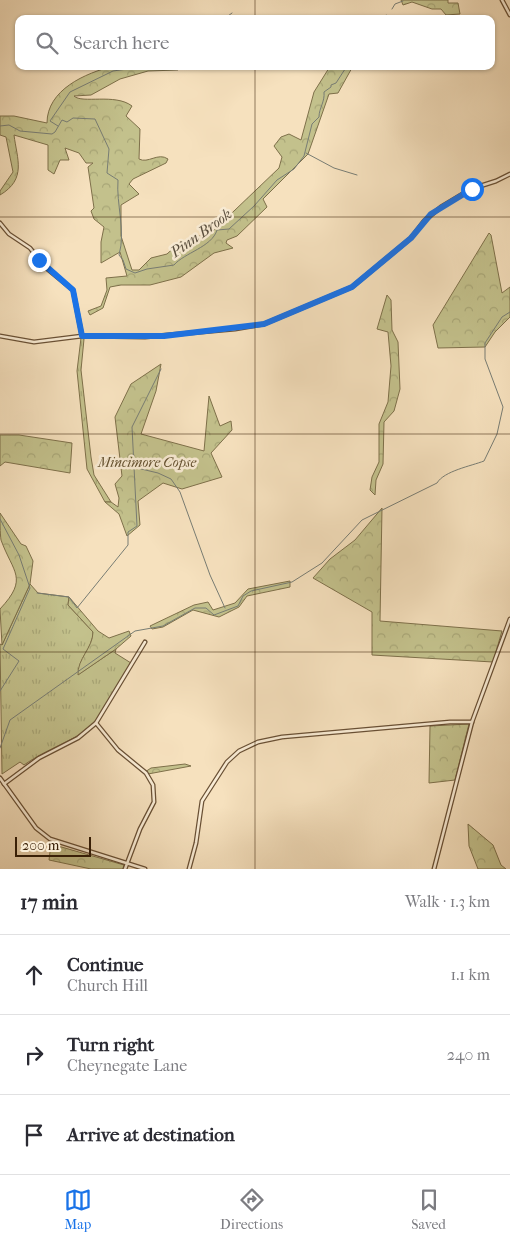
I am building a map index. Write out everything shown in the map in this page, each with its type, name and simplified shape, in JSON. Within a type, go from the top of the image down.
[{"type":"street","points":[[502,0],[510,15]]},
{"type":"street","points":[[0,336],[34,342],[82,336],[164,336],[264,324],[352,287],[411,238],[424,221],[441,206],[472,189],[510,174]]},
{"type":"street","points":[[0,223],[10,234],[30,248],[45,267],[73,290],[82,336]]},
{"type":"street","points":[[434,869],[472,722],[510,619]]},
{"type":"street","points":[[4,784],[39,758],[84,733],[96,722],[145,642]]},
{"type":"street","points":[[96,722],[118,750],[146,773],[153,785],[154,802],[140,829],[125,869]]},
{"type":"street","points":[[189,869],[196,843],[202,800],[227,762],[240,751],[258,742],[282,737],[442,722],[472,722]]},
{"type":"street","points":[[0,778],[36,828],[50,839],[145,869]]},
{"type":"green space","points":[[401,0],[448,0],[448,3],[458,3],[460,14],[446,15],[441,9],[432,9],[412,2],[403,5]]},
{"type":"green space","points":[[100,70],[178,70],[148,71],[120,79],[91,95],[74,96],[84,99],[117,100],[132,106],[126,116],[140,129],[139,159],[146,160],[164,157],[168,159],[166,163],[133,179],[129,184],[139,194],[121,205],[121,236],[132,270],[139,270],[151,258],[167,254],[179,243],[212,232],[279,168],[282,157],[274,146],[281,137],[289,134],[301,140],[314,92],[328,70],[351,70],[338,93],[329,94],[308,154],[263,199],[267,207],[237,236],[227,240],[226,243],[233,248],[214,253],[181,277],[150,285],[110,287],[103,308],[90,315],[88,311],[101,306],[107,290],[106,278],[127,276],[120,252],[101,263],[101,242],[104,227],[94,219],[91,211],[94,208],[88,167],[93,163],[86,163],[79,153],[65,148],[69,160],[60,160],[54,174],[48,170],[48,145],[14,135],[18,160],[17,175],[14,182],[0,195],[0,191],[13,172],[6,137],[0,135],[0,116],[14,116],[47,123],[53,101],[70,85]]},
{"type":"green space","points":[[489,233],[491,235],[502,293],[510,287],[510,317],[495,332],[485,347],[438,348],[433,325]]},
{"type":"green space","points":[[387,295],[391,300],[392,330],[398,342],[400,389],[394,411],[384,422],[383,464],[376,480],[375,495],[370,490],[372,477],[379,462],[379,424],[388,402],[391,366],[388,332],[377,329]]},
{"type":"green space","points":[[81,338],[84,339],[81,370],[94,475],[111,502],[105,502],[87,469],[77,371]]},
{"type":"green space","name":"Mincimore Copse","points":[[161,364],[156,391],[141,434],[204,451],[209,396],[220,426],[231,421],[232,430],[211,453],[222,477],[182,489],[163,483],[138,501],[140,525],[127,536],[119,514],[105,502],[111,502],[118,507],[119,498],[115,484],[122,476],[115,417],[131,384]]},
{"type":"green space","points":[[0,435],[19,435],[72,443],[70,473],[5,462],[0,466]]},
{"type":"green space","points":[[382,508],[380,621],[502,631],[493,662],[372,655],[372,612],[313,578],[330,559],[355,540]]},
{"type":"green space","points":[[0,513],[21,544],[26,546],[33,561],[30,584],[2,645],[0,609],[14,590],[16,575],[1,540]]},
{"type":"green space","points":[[290,581],[290,587],[247,596],[239,607],[219,617],[193,610],[163,627],[152,629],[150,626],[194,605],[208,602],[213,610],[235,603],[248,589]]},
{"type":"green space","points":[[30,584],[38,593],[69,597],[68,605],[93,632],[91,643],[80,663],[79,674],[116,649],[115,653],[131,663],[110,701],[90,727],[24,765],[20,762],[2,774],[0,644],[2,645]]},
{"type":"green space","points":[[69,597],[98,631],[109,638],[129,631],[131,636],[116,649],[78,675],[78,669],[91,643],[93,632],[68,605]]},
{"type":"green space","points":[[469,724],[455,780],[429,783],[430,726]]},
{"type":"green space","points":[[185,764],[191,766],[148,774],[145,772],[151,768]]},
{"type":"green space","points":[[468,824],[493,845],[501,865],[506,869],[478,869],[469,846]]},
{"type":"green space","points":[[51,844],[124,865],[123,869],[91,869],[49,860]]},
{"type":"waterway","name":"Pinn Brook","points":[[392,9],[395,4],[403,1]]},
{"type":"waterway","points":[[58,126],[50,121],[70,92],[113,71],[120,70]]},
{"type":"waterway","name":"Pinn Brook","points":[[0,126],[9,125],[20,131],[52,134],[62,120],[67,122],[73,118],[95,119],[109,149],[107,173],[118,180],[122,237],[119,255],[126,269],[135,273],[147,269],[174,265],[210,241],[217,230],[229,229],[254,206],[277,180],[294,169],[304,156],[312,124],[319,117],[324,92],[336,83],[344,70]]},
{"type":"waterway","points":[[306,153],[334,168],[357,175]]},
{"type":"waterway","points":[[0,748],[10,720],[135,631],[163,626],[195,608],[206,608],[214,615],[238,606],[243,596],[251,591],[292,582],[322,563],[362,520],[437,483],[445,475],[484,461],[497,434],[503,407],[485,359],[485,343],[502,317],[510,312]]},
{"type":"waterway","points":[[37,593],[69,597],[77,608],[128,545],[128,532],[137,526],[132,427],[161,369]]},
{"type":"waterway","points":[[133,467],[158,473],[171,479],[180,492],[210,575],[225,608]]},
{"type":"waterway","points":[[0,519],[19,555],[30,588],[3,649],[19,661],[0,691]]},
{"type":"route","points":[[39,260],[73,290],[82,336],[145,337],[246,328],[264,324],[352,287],[411,238],[431,214],[441,206],[472,189]]}]
